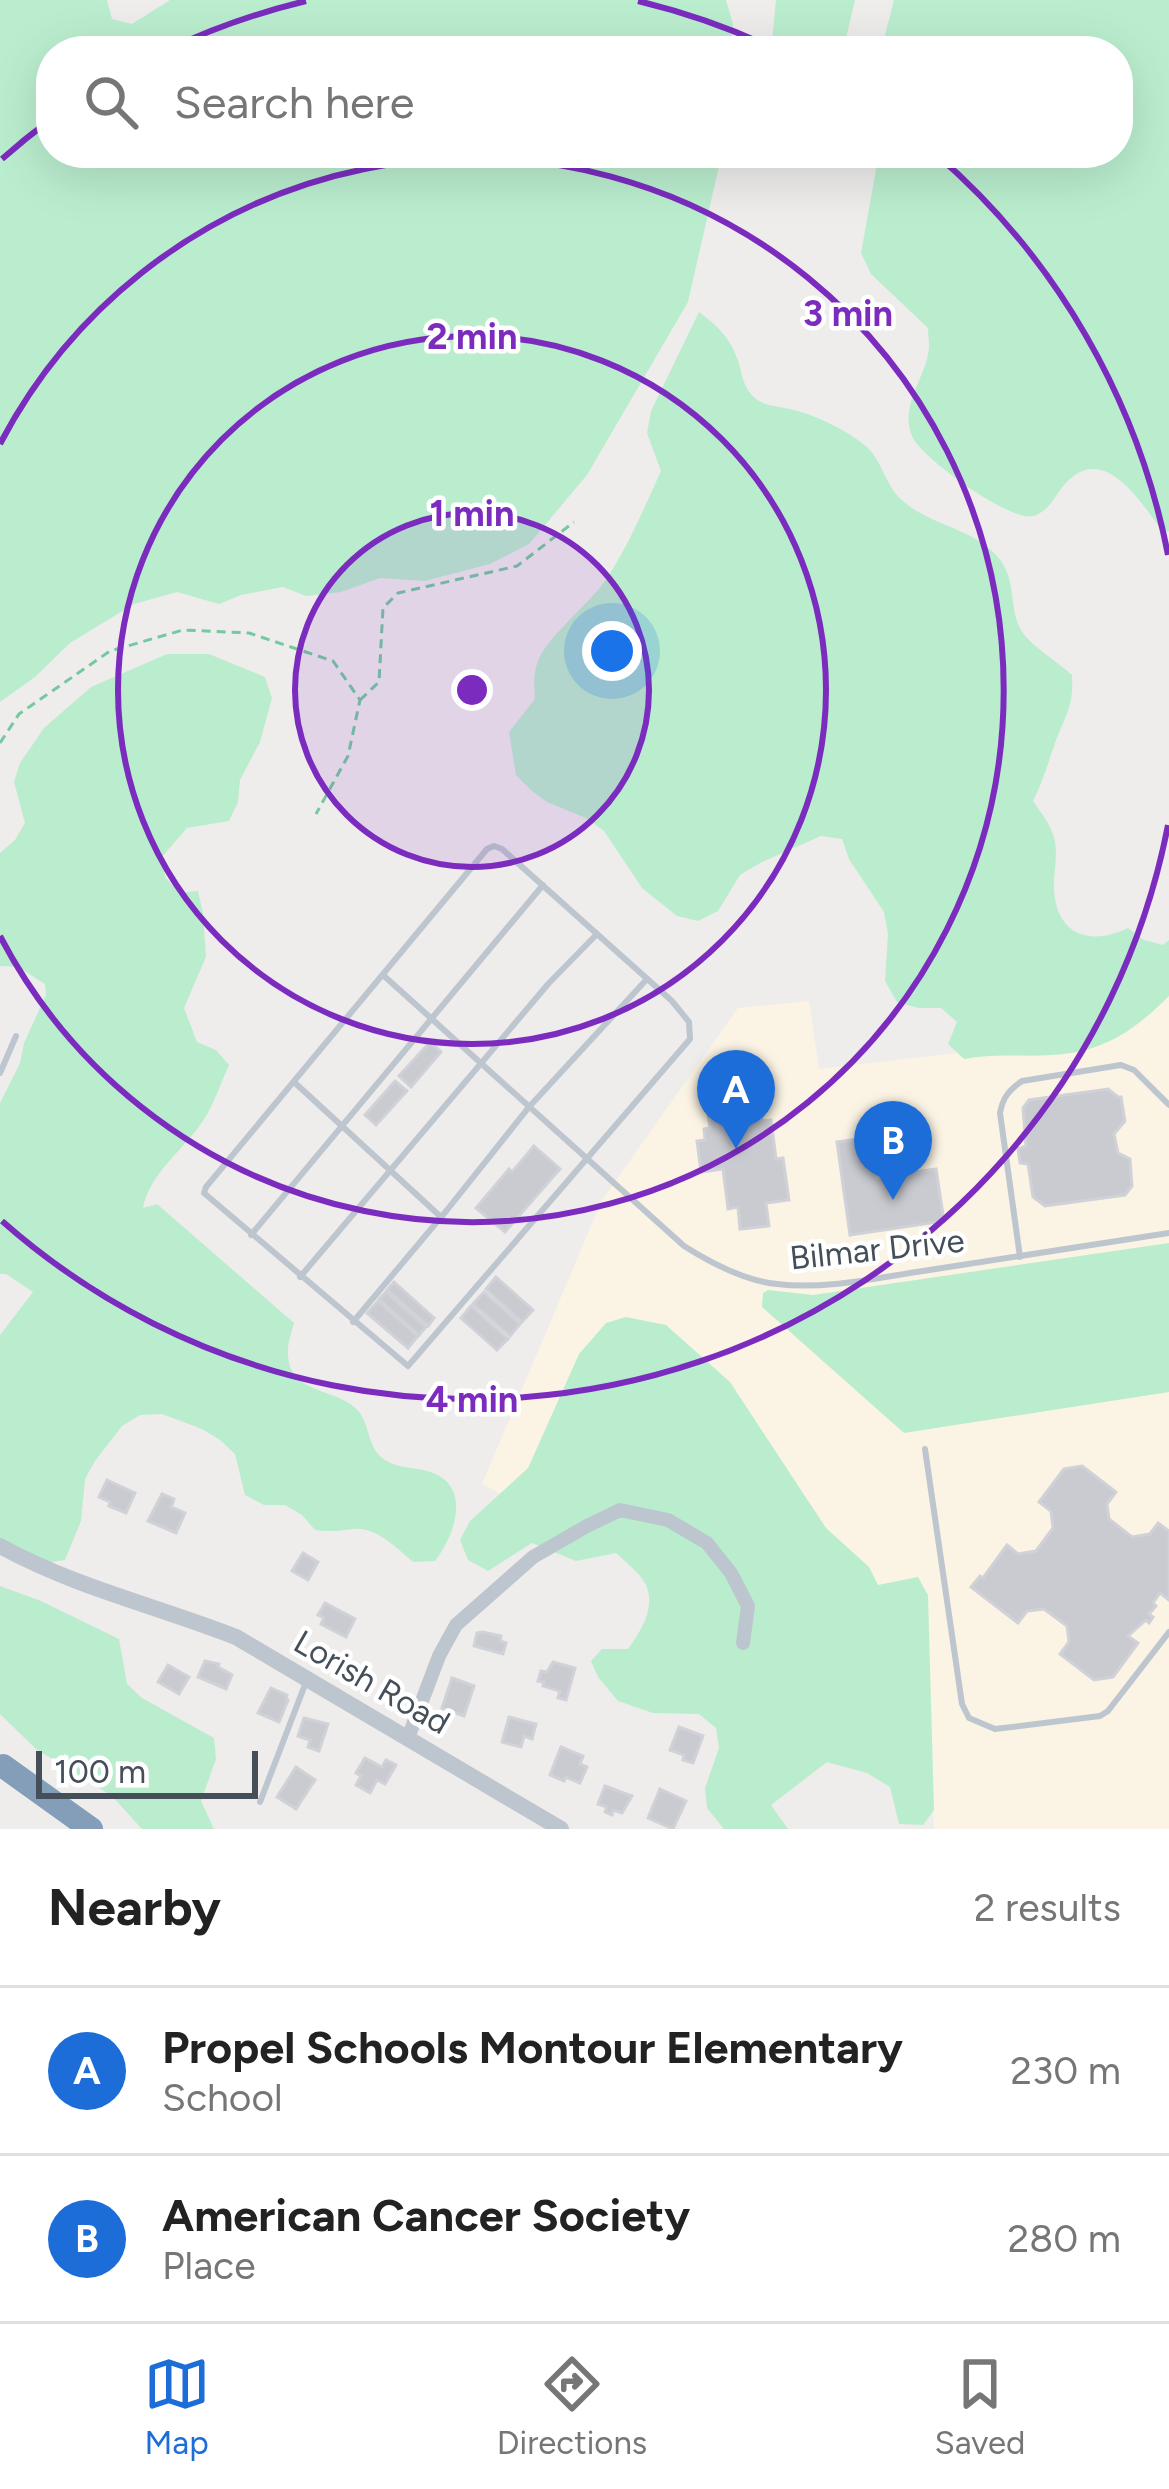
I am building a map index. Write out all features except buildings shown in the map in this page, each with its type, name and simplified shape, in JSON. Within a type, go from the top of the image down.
[{"type":"highway","points":[[2,1765],[78,1829]]},
{"type":"highway","points":[[2,1765],[91,1829]]},
{"type":"street","points":[[408,1738],[456,1624],[533,1557],[620,1510],[668,1520],[707,1543],[731,1573],[748,1606],[743,1643]]},
{"type":"street","name":"Lorish Road","points":[[0,1546],[75,1582],[236,1637],[561,1829]]},
{"type":"lane","points":[[487,849],[502,849],[597,934],[672,1001],[689,1022],[690,1039],[413,1364],[404,1365],[204,1193],[206,1187],[487,849]]},
{"type":"lane","points":[[251,1235],[543,886]]},
{"type":"lane","points":[[300,1277],[549,983],[597,934]]},
{"type":"lane","name":"Bilmar Drive","points":[[382,974],[684,1246],[707,1261],[773,1284],[805,1286],[880,1278],[1169,1233]]},
{"type":"lane","points":[[353,1322],[529,1107],[647,979]]},
{"type":"lane","points":[[0,1073],[16,1036]]},
{"type":"lane","points":[[1020,1257],[1000,1113],[1010,1089],[1022,1081],[1121,1065],[1134,1070],[1169,1106]]},
{"type":"lane","points":[[293,1081],[442,1217]]},
{"type":"lane","points":[[925,1449],[962,1704],[969,1718],[995,1729],[1100,1717],[1169,1632]]},
{"type":"lane","points":[[260,1802],[307,1679]]},
{"type":"path","points":[[316,814],[348,756],[360,700],[379,682],[382,608],[398,593],[517,566],[574,522]]},
{"type":"path","points":[[0,743],[19,714],[110,651],[183,630],[249,633],[333,661],[360,700]]},
{"type":"shaded area","points":[[1169,948],[1169,1829],[934,1829],[928,1713],[482,1484],[602,1200],[738,1008],[809,1001],[819,1069],[1127,1033]]},
{"type":"green space","points":[[0,0],[107,0],[112,19],[132,24],[170,0],[726,0],[732,36],[36,36],[36,168],[719,168],[688,302],[587,475],[529,544],[490,564],[425,581],[380,578],[341,592],[306,596],[283,587],[219,604],[177,592],[134,604],[70,643],[0,702]]},
{"type":"green space","points":[[776,0],[855,0],[847,36],[772,36]]},
{"type":"green space","points":[[894,0],[1169,0],[1169,531],[1163,532],[1133,493],[1108,472],[1080,472],[1048,507],[1033,516],[1006,509],[931,458],[912,436],[909,424],[911,402],[927,358],[928,328],[871,274],[861,253],[875,168],[1133,168],[1133,36],[885,36]]},
{"type":"green space","points":[[699,312],[728,340],[756,399],[813,416],[852,436],[873,454],[903,501],[987,546],[1008,575],[1023,633],[1072,675],[1068,711],[1033,801],[1055,842],[1057,906],[1078,933],[1101,936],[1128,928],[1144,940],[1163,945],[1169,940],[1169,996],[1116,1038],[1069,1053],[964,1059],[948,1044],[957,1022],[941,1008],[897,1002],[885,981],[888,934],[884,912],[849,859],[842,839],[821,836],[760,863],[740,875],[718,911],[698,921],[677,916],[642,888],[604,831],[547,802],[516,775],[509,732],[535,699],[538,661],[549,642],[605,581],[661,471],[647,433],[651,411]]},
{"type":"green space","points":[[167,654],[209,654],[265,677],[272,698],[229,821],[187,828],[160,859],[166,878],[179,893],[198,891],[206,957],[184,1008],[197,1042],[216,1050],[229,1065],[203,1121],[158,1175],[143,1208],[157,1204],[294,1323],[288,1350],[296,1376],[351,1404],[363,1418],[380,1456],[445,1480],[456,1501],[456,1514],[435,1561],[413,1562],[371,1531],[315,1530],[285,1505],[264,1505],[245,1495],[235,1454],[202,1429],[162,1414],[140,1415],[122,1426],[95,1461],[85,1479],[81,1521],[65,1560],[38,1564],[0,1542],[0,1335],[33,1292],[0,1274],[0,1103],[46,995],[45,984],[18,967],[0,966],[0,853],[25,823],[14,782],[20,763],[44,728],[91,687]]},
{"type":"green space","points":[[1169,1243],[1169,1392],[904,1433],[762,1307],[763,1293],[768,1290],[813,1295]]},
{"type":"green space","points":[[626,1317],[666,1325],[730,1382],[826,1528],[869,1567],[878,1585],[918,1577],[928,1595],[934,1810],[923,1825],[899,1824],[890,1787],[867,1773],[827,1762],[771,1805],[788,1829],[724,1829],[707,1808],[705,1788],[719,1748],[716,1728],[699,1714],[653,1713],[618,1701],[591,1661],[602,1649],[628,1649],[642,1626],[648,1592],[635,1571],[616,1553],[576,1561],[532,1543],[488,1571],[468,1560],[460,1540],[470,1521],[528,1468],[579,1354],[606,1323]]},
{"type":"green space","points":[[0,1586],[119,1639],[127,1684],[142,1698],[214,1738],[216,1759],[201,1801],[214,1829],[142,1829],[112,1796],[36,1749],[0,1714]]},
{"type":"place","name":"Propel Schools Montour Elementary","points":[[736,1149]]},
{"type":"place","name":"American Cancer Society","points":[[893,1200]]}]
